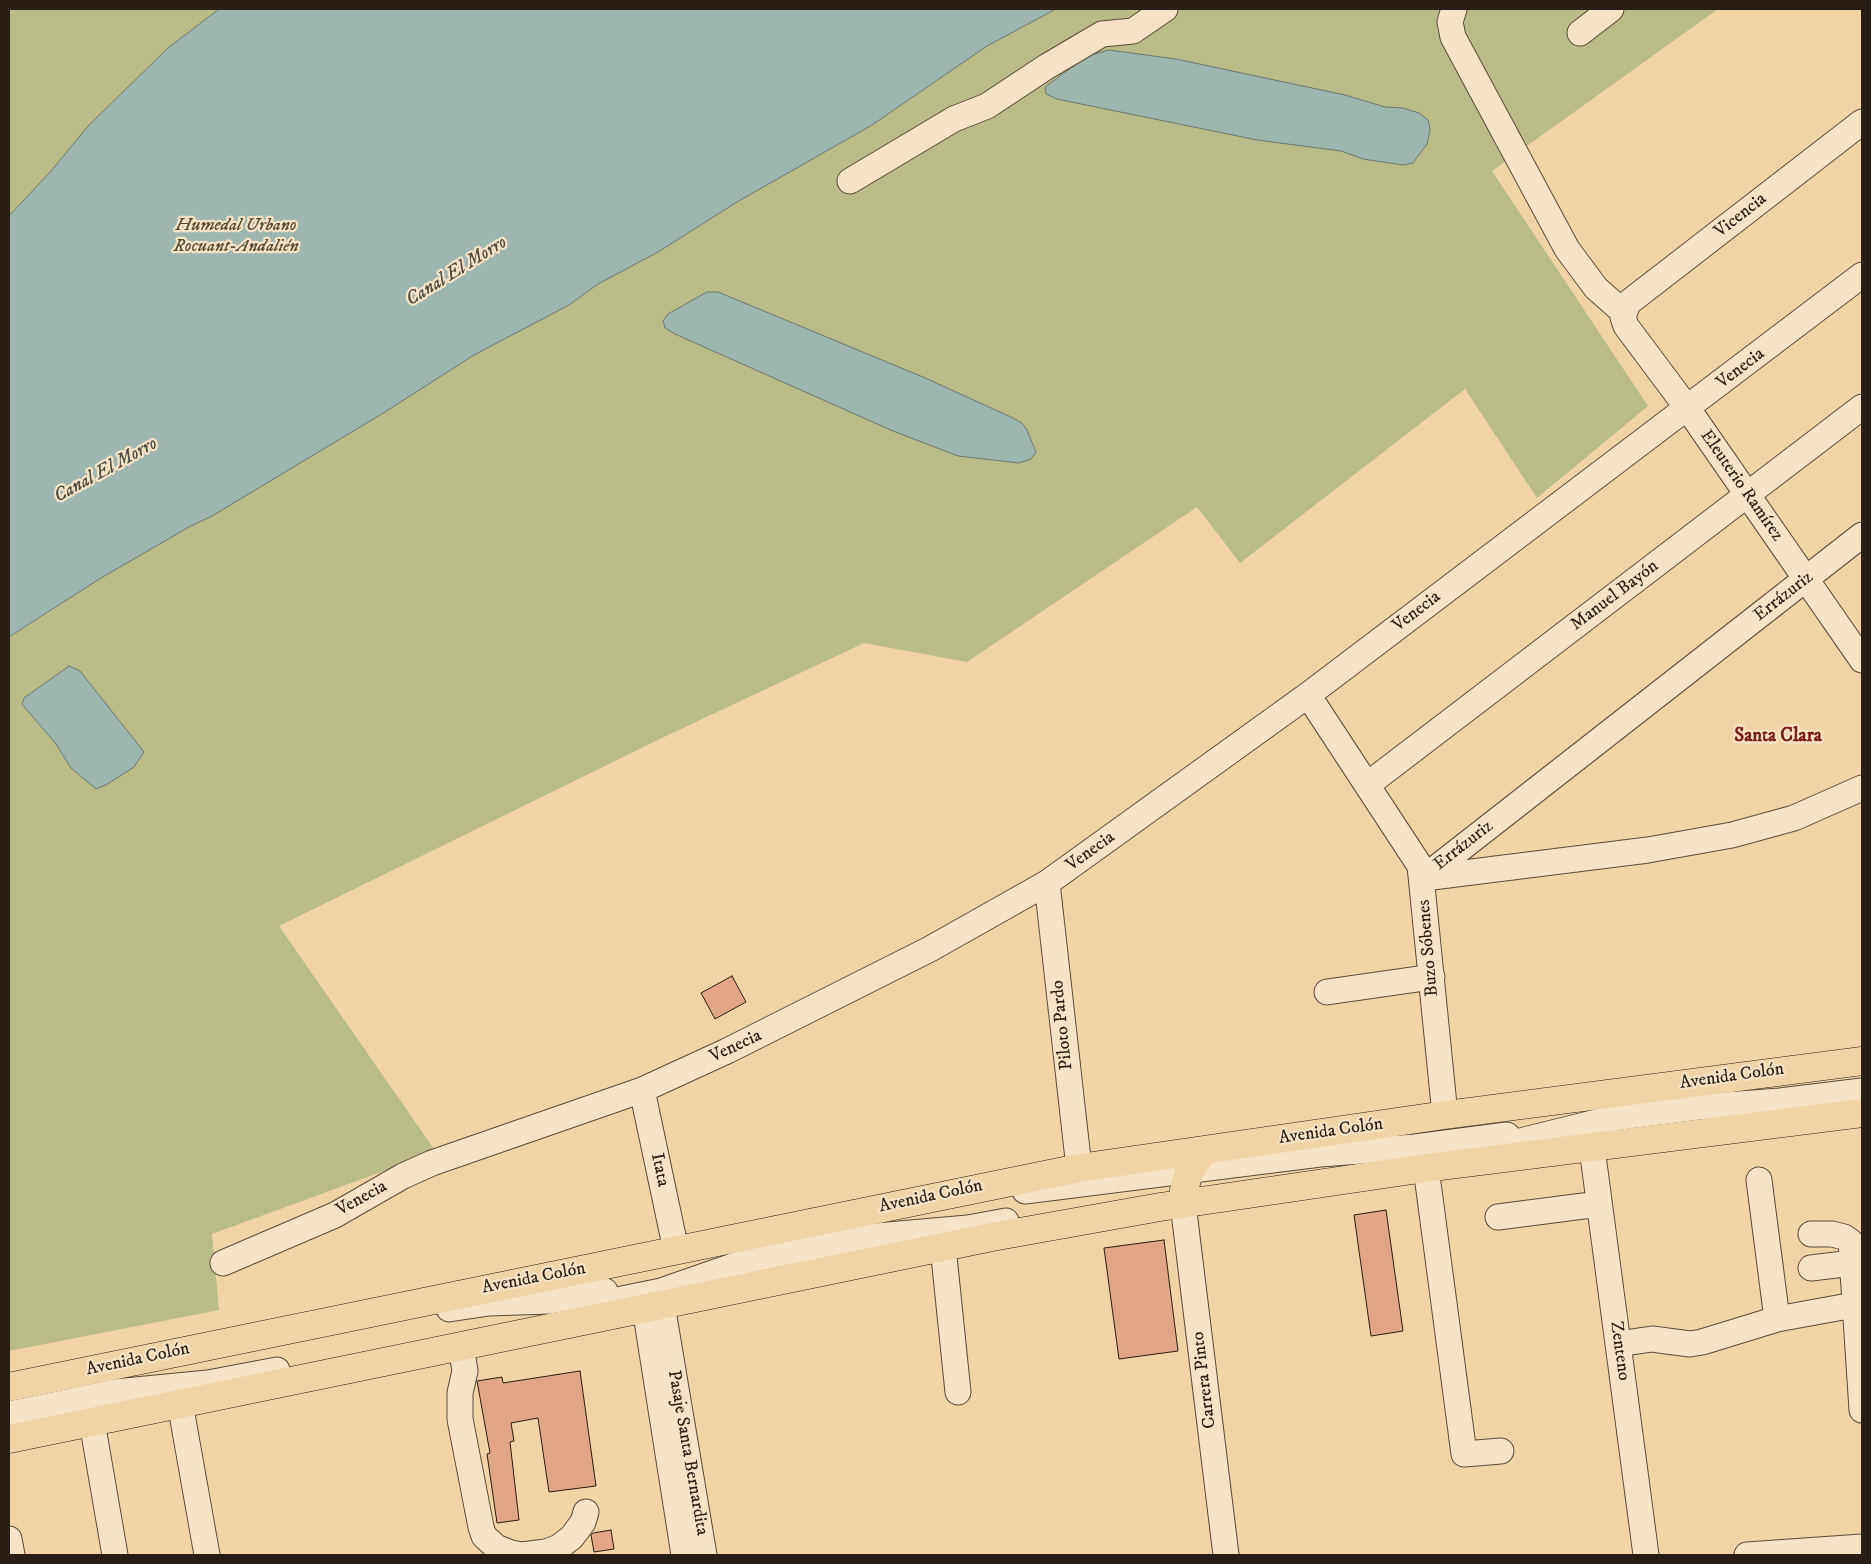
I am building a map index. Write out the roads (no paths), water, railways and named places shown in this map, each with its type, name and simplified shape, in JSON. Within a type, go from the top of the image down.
[{"type":"main road","name":"Avenida Colón","points":[[9,1387],[1079,1168],[1445,1116],[1862,1061]]},
{"type":"main road","points":[[9,1439],[943,1247],[1185,1188],[1426,1168],[1862,1113]]},
{"type":"main road","points":[[1185,1188],[1204,1150]]},
{"type":"street","points":[[850,181],[954,119],[987,106],[1046,67],[1102,34],[1132,30],[1165,9]]},
{"type":"street","points":[[1454,9],[1450,22],[1452,37],[1563,242],[1586,276],[1623,312]]},
{"type":"street","points":[[1580,33],[1611,9]]},
{"type":"street","name":"Vicencia","points":[[1623,312],[1628,303],[1862,122]]},
{"type":"street","name":"Venecia","points":[[223,1263],[335,1215],[403,1176],[432,1163],[642,1090],[849,992],[1047,883],[1308,695],[1688,409],[1862,275]]},
{"type":"street","name":"Eleuterio Ramírez","points":[[1623,312],[1626,326],[1688,409],[1747,496],[1811,576],[1862,660]]},
{"type":"street","name":"Manuel Bayón","points":[[1368,785],[1862,407]]},
{"type":"street","name":"Errázuriz","points":[[1422,879],[1862,535]]},
{"type":"street","points":[[1811,576],[1862,558]]},
{"type":"street","name":"Buzo Sóbenes","points":[[1308,695],[1416,858],[1422,879],[1445,1116]]},
{"type":"street","name":"Errázuriz","points":[[1422,879],[1648,850],[1732,835],[1794,818],[1862,788]]},
{"type":"street","name":"Piloto Pardo","points":[[1047,883],[1079,1168]]},
{"type":"street","points":[[1327,992],[1432,978]]},
{"type":"street","points":[[9,1414],[115,1392],[208,1383],[459,1334],[661,1291],[750,1260],[828,1244],[889,1234],[968,1228],[1185,1188],[1344,1151],[1415,1147],[1492,1138],[1528,1130],[1598,1109],[1691,1091],[1729,1078]]},
{"type":"street","name":"Itata","points":[[642,1090],[676,1250]]},
{"type":"street","points":[[9,1400],[437,1310],[490,1303],[529,1303],[575,1297],[677,1274],[755,1246],[1013,1193],[1077,1184],[1185,1188],[1490,1149],[1613,1118],[1698,1107],[1780,1101],[1862,1091]]},
{"type":"street","points":[[1780,1101],[1862,1101]]},
{"type":"street","name":"Zenteno","points":[[1592,1148],[1646,1555]]},
{"type":"street","points":[[1426,1168],[1464,1454],[1501,1451]]},
{"type":"street","points":[[1759,1180],[1777,1319]]},
{"type":"street","name":"Carrera Pinto","points":[[1185,1188],[1226,1555]]},
{"type":"street","points":[[1498,1217],[1599,1204]]},
{"type":"street","points":[[1811,1234],[1832,1234],[1844,1237],[1851,1242],[1862,1410]]},
{"type":"street","points":[[943,1247],[958,1392]]},
{"type":"street","points":[[1810,1268],[1853,1263]]},
{"type":"street","points":[[1618,1344],[1652,1339],[1690,1344],[1777,1319],[1854,1306]]},
{"type":"street","points":[[654,1307],[684,1555]]},
{"type":"street","name":"Pasaje Santa Bernardita","points":[[654,1307],[670,1352],[704,1555]]},
{"type":"street","points":[[461,1346],[465,1371],[460,1393],[460,1419],[484,1536],[496,1547],[511,1553],[522,1555],[546,1552],[572,1537],[583,1522],[586,1512]]},
{"type":"street","points":[[180,1403],[208,1555]]},
{"type":"street","points":[[92,1422],[115,1555]]},
{"type":"street","points":[[9,1539],[12,1555]]},
{"type":"street","points":[[1747,1555],[1862,1547]]},
{"type":"water","name":"Humedal Urbano Rocuant-Andalién","points":[[219,9],[1056,9],[987,46],[872,125],[737,202],[658,252],[598,284],[569,305],[474,355],[385,412],[212,516],[189,527],[101,578],[9,637],[9,216],[51,171],[89,125],[168,48]]},
{"type":"water","points":[[1109,50],[1176,59],[1345,95],[1385,107],[1403,108],[1419,113],[1428,120],[1430,129],[1427,144],[1413,163],[1403,165],[1363,159],[1341,151],[1257,140],[1057,99],[1046,94],[1045,87],[1087,56]]},
{"type":"water","points":[[707,292],[718,292],[923,377],[1011,417],[1022,423],[1027,430],[1036,452],[1031,459],[1019,463],[958,456],[893,431],[665,328],[663,321],[668,314]]},
{"type":"water","points":[[69,666],[80,671],[144,752],[134,767],[106,785],[96,789],[71,768],[56,744],[22,704],[24,698]]},
{"type":"district","name":"Santa Clara","points":[[1778,737]]},
{"type":"water label","name":"Canal El Morro","points":[[457,272]]},
{"type":"water label","name":"Canal El Morro","points":[[106,471]]}]
